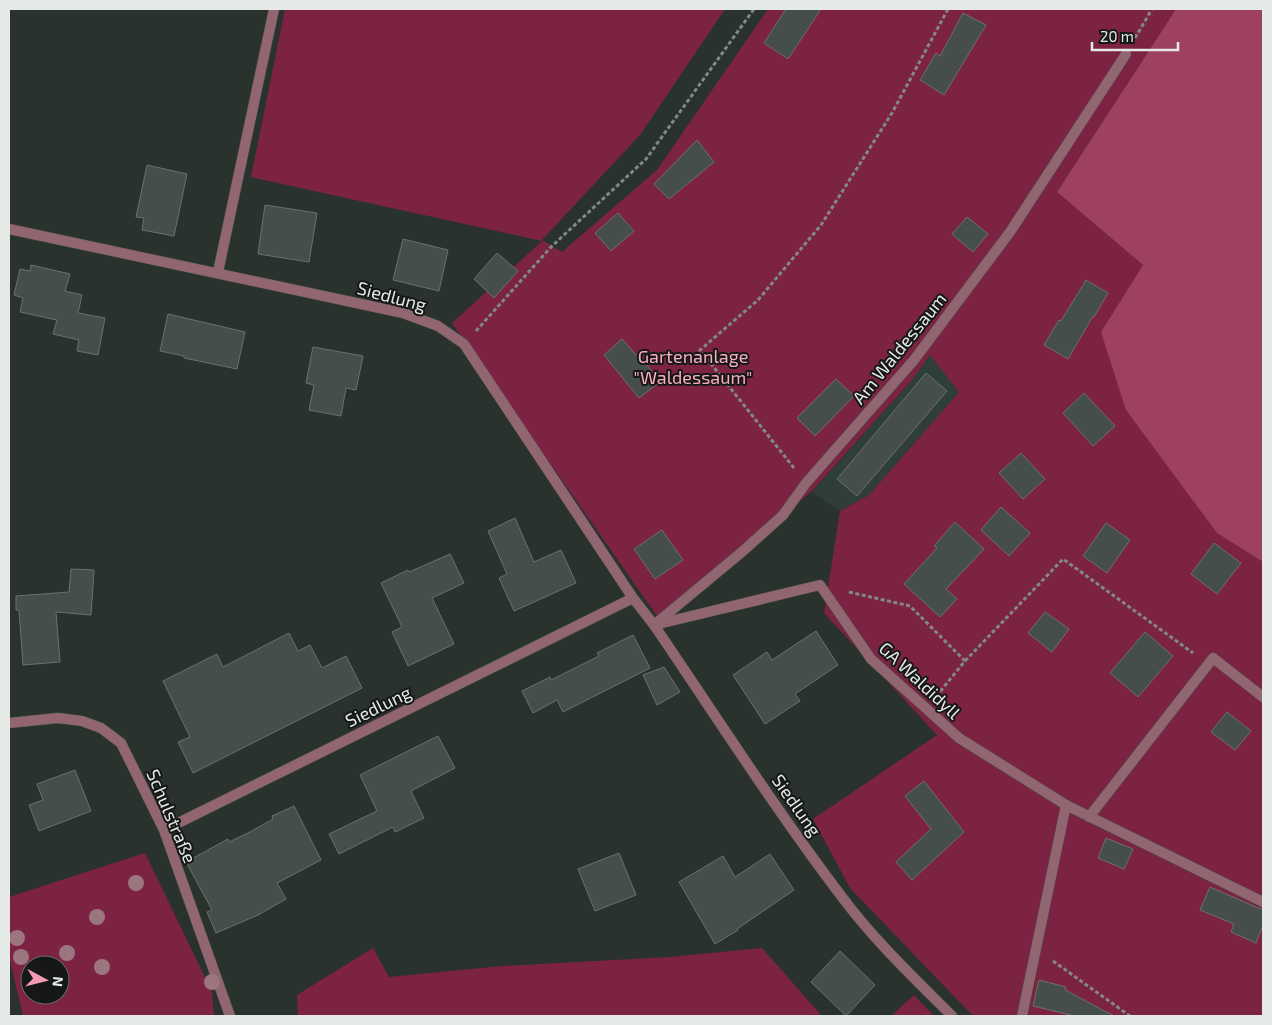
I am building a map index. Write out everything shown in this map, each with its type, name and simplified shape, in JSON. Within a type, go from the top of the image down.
[{"type":"street","points":[[218,272],[274,9]]},
{"type":"street","name":"Am Waldessaum","points":[[654,625],[744,551],[783,515],[806,483],[914,360],[1010,232],[1126,54]]},
{"type":"street","name":"Siedlung","points":[[9,229],[218,272],[403,313],[438,326],[464,344],[633,598],[654,625],[842,897],[882,945],[952,1016]]},
{"type":"street","points":[[654,625],[820,585]]},
{"type":"street","name":"GA Waldidyll","points":[[820,585],[871,659],[959,738],[1066,805],[1263,902]]},
{"type":"street","name":"Siedlung","points":[[164,830],[633,598]]},
{"type":"street","points":[[1089,817],[1213,658],[1263,697]]},
{"type":"street","name":"Schulstraße","points":[[9,723],[58,718],[82,721],[101,728],[121,743],[164,830],[230,1016]]},
{"type":"street","points":[[1022,1016],[1066,805]]},
{"type":"path","points":[[464,344],[551,247],[646,159],[754,9]]},
{"type":"path","points":[[806,483],[700,350],[758,300],[822,225],[892,113],[948,9]]},
{"type":"path","points":[[1126,54],[1152,9]]},
{"type":"path","points":[[927,708],[966,661],[1063,559],[1197,656],[1213,658]]},
{"type":"path","points":[[820,585],[910,606],[966,661]]},
{"type":"path","points":[[1036,949],[1130,1016]]},
{"type":"shaded area","points":[[1176,9],[1263,9],[1263,562],[1217,533],[1126,410],[1101,332],[1143,265],[1057,192]]},
{"type":"shaded area","points":[[930,354],[959,392],[869,495],[840,511],[812,492],[911,381]]},
{"type":"green space","name":"Gartenanlage \"Waldessaum\"","points":[[285,9],[725,9],[640,135],[542,240],[562,252],[657,170],[768,9],[1176,9],[1057,192],[1143,265],[1101,332],[1217,533],[1263,562],[1263,1016],[973,1016],[850,888],[813,819],[937,735],[824,613],[840,511],[869,495],[959,392],[930,355],[911,381],[811,492],[657,616],[452,323],[542,241],[251,177]]},
{"type":"green space","points":[[145,853],[212,992],[214,1016],[23,1016],[20,1005],[70,1005],[70,955],[20,955],[20,1003],[9,956],[9,897]]},
{"type":"green space","points":[[373,948],[389,977],[502,966],[670,957],[762,948],[822,1016],[298,1016],[297,995]]},
{"type":"green space","points":[[914,995],[934,1016],[891,1016]]},
{"type":"building","points":[[786,9],[821,9],[788,59],[764,43]]},
{"type":"building","points":[[963,13],[986,25],[944,95],[920,80],[936,53],[940,56]]},
{"type":"building","points":[[697,140],[714,162],[669,199],[654,184]]},
{"type":"building","points":[[147,165],[187,174],[174,236],[142,230],[144,218],[136,217]]},
{"type":"building","points":[[265,205],[317,213],[309,262],[258,254]]},
{"type":"building","points":[[618,213],[634,231],[611,251],[595,233]]},
{"type":"building","points":[[967,217],[988,234],[973,252],[952,234]]},
{"type":"building","points":[[403,239],[448,250],[439,291],[393,280]]},
{"type":"building","points":[[497,253],[518,271],[494,298],[474,279]]},
{"type":"building","points":[[31,265],[70,274],[65,291],[82,295],[78,313],[105,318],[98,355],[77,351],[79,340],[53,334],[57,320],[20,312],[23,298],[14,295],[20,269],[30,271]]},
{"type":"building","points":[[1086,280],[1108,293],[1068,359],[1044,345]]},
{"type":"building","points":[[168,314],[245,332],[237,369],[160,351]]},
{"type":"building","points":[[622,339],[636,355],[638,353],[660,382],[639,398],[604,355]]},
{"type":"building","points":[[313,347],[363,356],[356,390],[346,388],[341,416],[309,410],[314,385],[306,383]]},
{"type":"building","points":[[926,373],[947,391],[857,496],[837,479]]},
{"type":"building","points":[[836,379],[854,396],[815,436],[797,418]]},
{"type":"building","points":[[1084,393],[1115,426],[1093,446],[1063,413]]},
{"type":"building","points":[[1021,453],[1045,479],[1023,499],[999,473]]},
{"type":"building","points":[[1001,507],[1030,533],[1009,556],[981,530]]},
{"type":"building","points":[[515,518],[534,562],[561,550],[576,583],[514,611],[499,578],[507,574],[488,531]]},
{"type":"building","points":[[955,522],[984,549],[946,589],[957,599],[940,617],[904,584],[937,548],[934,546]]},
{"type":"building","points":[[1106,523],[1130,540],[1107,573],[1083,556]]},
{"type":"building","points":[[662,530],[683,560],[655,579],[634,549]]},
{"type":"building","points":[[1214,543],[1241,563],[1217,594],[1191,574]]},
{"type":"building","points":[[450,554],[464,583],[432,598],[454,644],[408,666],[392,632],[402,627],[381,583],[408,570],[409,572]]},
{"type":"building","points":[[71,569],[94,570],[91,615],[56,612],[60,662],[23,665],[19,610],[16,610],[16,596],[69,592]]},
{"type":"building","points":[[1045,612],[1069,629],[1052,652],[1028,633]]},
{"type":"building","points":[[816,631],[838,665],[795,694],[800,701],[765,724],[733,675],[767,652],[772,660]]},
{"type":"building","points":[[1145,632],[1173,656],[1138,697],[1110,673]]},
{"type":"building","points":[[289,633],[298,651],[310,645],[322,668],[346,656],[362,688],[193,773],[178,742],[190,737],[163,681],[217,654],[223,667]]},
{"type":"building","points":[[633,635],[650,668],[563,712],[557,700],[533,713],[522,691],[550,677],[551,680],[599,656],[597,653]]},
{"type":"building","points":[[664,667],[680,692],[657,705],[643,675]]},
{"type":"building","points":[[1227,712],[1251,731],[1235,750],[1211,732]]},
{"type":"building","points":[[438,736],[455,768],[411,791],[424,818],[395,832],[393,827],[339,854],[329,834],[377,811],[360,775]]},
{"type":"building","points":[[75,770],[91,811],[39,831],[29,805],[43,800],[37,784]]},
{"type":"building","points":[[924,781],[964,832],[912,880],[896,862],[931,829],[905,796]]},
{"type":"building","points":[[294,806],[321,860],[277,883],[286,899],[258,915],[216,933],[207,912],[212,910],[186,862],[228,839],[229,842],[250,832],[273,819],[272,816]]},
{"type":"building","points":[[1106,838],[1133,849],[1124,869],[1098,858]]},
{"type":"building","points":[[619,853],[636,895],[595,911],[578,869]]},
{"type":"building","points":[[770,854],[794,890],[715,944],[679,882],[723,856],[735,877]]},
{"type":"building","points":[[1210,887],[1263,910],[1263,925],[1256,943],[1231,932],[1234,924],[1200,910]]},
{"type":"building","points":[[840,951],[875,985],[846,1016],[811,982]]},
{"type":"building","points":[[1039,980],[1066,987],[1065,990],[1114,1016],[1075,1016],[1033,1006]]}]
